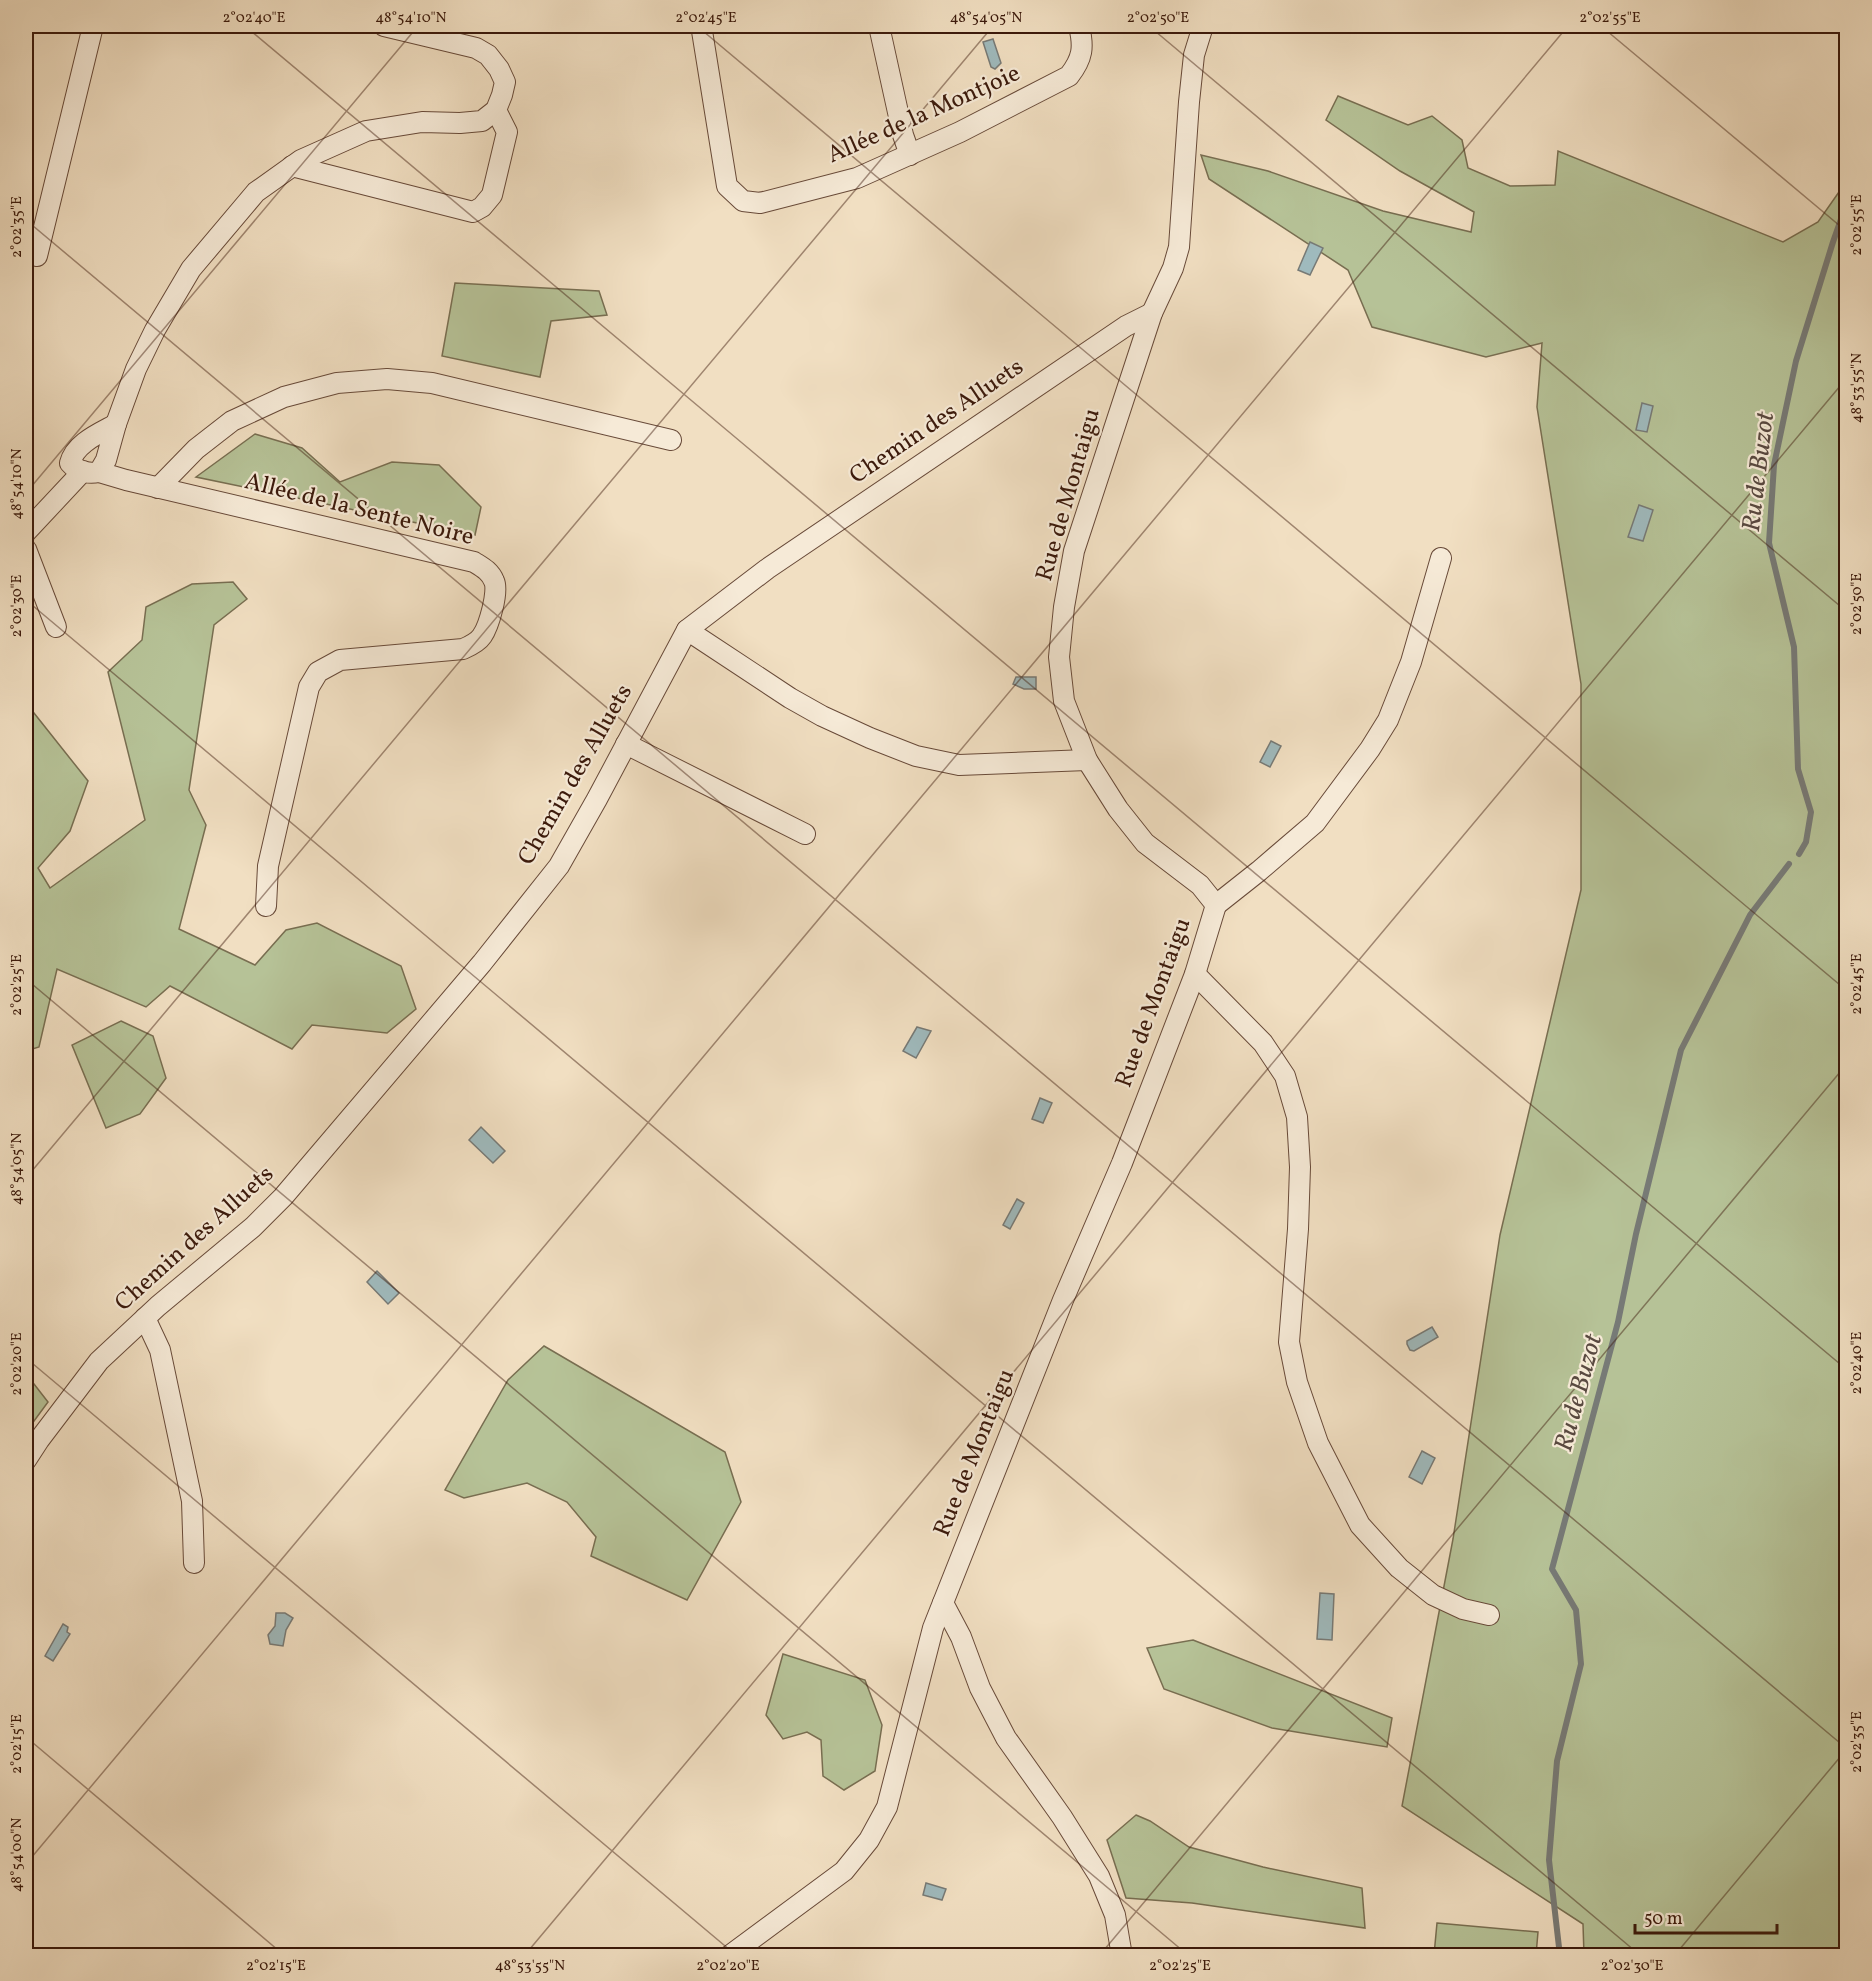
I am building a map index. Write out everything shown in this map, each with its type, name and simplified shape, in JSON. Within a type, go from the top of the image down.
[{"type":"street","points":[[37,256],[93,26]]},
{"type":"street","points":[[26,532],[106,460],[136,369],[155,330],[191,269],[256,192],[301,160],[366,131],[422,122],[482,121],[496,110],[505,82],[499,69],[488,56],[476,48],[384,26]]},
{"type":"street","points":[[879,26],[903,135],[910,155]]},
{"type":"street","name":"Allée de la Montjoie","points":[[702,31],[727,186],[742,201],[760,203],[857,178],[960,132],[1069,76],[1080,62],[1081,36],[1078,26]]},
{"type":"street","name":"Rue de Montaigu","points":[[729,1956],[844,1871],[869,1840],[887,1807],[933,1628],[1063,1300],[1122,1163],[1195,974],[1216,904],[1200,885],[1145,843],[1118,809],[1087,760],[1064,701],[1059,657],[1064,607],[1074,551],[1152,313],[1173,268],[1179,246],[1190,90],[1194,54],[1203,26]]},
{"type":"street","points":[[292,166],[473,212],[482,207],[492,195],[507,132],[496,110]]},
{"type":"street","name":"Chemin des Alluets","points":[[26,1460],[99,1361],[145,1318],[254,1227],[283,1197],[469,979],[558,866],[687,630],[767,569],[922,462],[1126,326],[1152,313]]},
{"type":"street","points":[[158,488],[196,449],[232,422],[285,397],[337,382],[387,379],[432,383],[671,440]]},
{"type":"street","points":[[91,472],[75,469],[70,463],[71,457],[89,439],[116,424]]},
{"type":"street","name":"Allée de la Sente Noire","points":[[91,472],[474,562],[488,570],[495,581],[496,590],[487,625],[482,636],[473,645],[463,649],[340,660],[318,672],[309,687],[268,866],[266,906]]},
{"type":"street","points":[[26,549],[56,627]]},
{"type":"street","points":[[1216,904],[1259,871],[1321,817],[1370,749],[1388,720],[1411,662],[1441,558]]},
{"type":"street","points":[[687,630],[790,698],[822,716],[916,756],[959,765],[1087,760]]},
{"type":"street","points":[[626,744],[805,834]]},
{"type":"street","points":[[1195,974],[1263,1043],[1285,1076],[1297,1117],[1300,1167],[1298,1229],[1289,1342],[1297,1382],[1318,1443],[1360,1525],[1399,1568],[1433,1594],[1463,1609],[1489,1615]]},
{"type":"street","points":[[145,1318],[160,1350],[192,1501],[194,1563]]},
{"type":"street","points":[[943,1603],[961,1637],[980,1688],[1006,1738],[1062,1817],[1099,1876],[1115,1915],[1122,1956]]},
{"type":"green space","points":[[1338,96],[1408,125],[1432,116],[1462,140],[1468,168],[1510,186],[1555,185],[1558,151],[1783,242],[1818,222],[1846,182],[1846,1955],[1584,1955],[1583,1924],[1402,1806],[1453,1539],[1500,1235],[1581,890],[1581,684],[1537,407],[1542,343],[1486,357],[1372,327],[1348,270],[1209,179],[1201,155],[1268,171],[1383,211],[1471,232],[1474,212],[1400,171],[1326,120]]},
{"type":"green space","points":[[455,283],[599,291],[607,315],[551,321],[540,377],[442,356]]},
{"type":"green space","points":[[255,434],[302,448],[340,482],[392,462],[439,465],[481,507],[475,535],[196,477]]},
{"type":"green space","points":[[233,582],[247,599],[214,625],[189,790],[206,825],[179,929],[255,965],[286,930],[317,923],[401,966],[416,1009],[387,1033],[312,1025],[292,1049],[170,986],[146,1007],[57,969],[39,1047],[26,1051],[26,703],[88,781],[70,831],[38,868],[50,888],[145,820],[108,672],[142,640],[146,607],[192,584]]},
{"type":"green space","points":[[121,1021],[153,1036],[166,1078],[140,1114],[106,1128],[72,1045]]},
{"type":"green space","points":[[544,1346],[725,1452],[741,1502],[687,1600],[591,1556],[596,1537],[567,1502],[527,1483],[464,1498],[445,1490],[508,1380]]},
{"type":"green space","points":[[34,1384],[48,1402],[26,1432],[26,1390]]},
{"type":"green space","points":[[1193,1640],[1392,1718],[1387,1747],[1272,1728],[1164,1689],[1147,1648]]},
{"type":"green space","points":[[783,1654],[865,1680],[882,1725],[875,1771],[844,1790],[823,1776],[821,1740],[807,1732],[783,1739],[766,1715]]},
{"type":"green space","points":[[1136,1815],[1150,1821],[1189,1847],[1263,1867],[1362,1888],[1365,1928],[1192,1903],[1126,1898],[1107,1840]]},
{"type":"green space","points":[[1437,1923],[1538,1932],[1536,1955],[1434,1955]]},
{"type":"water","points":[[993,39],[1001,63],[995,69],[991,67],[983,42]]},
{"type":"water","points":[[1310,242],[1323,248],[1310,275],[1298,270]]},
{"type":"water","points":[[1642,403],[1653,406],[1647,432],[1636,430]]},
{"type":"water","points":[[1639,505],[1653,510],[1643,541],[1628,537]]},
{"type":"water","points":[[1016,677],[1036,677],[1036,689],[1024,689],[1013,684]]},
{"type":"water","points":[[1271,741],[1281,746],[1270,767],[1260,762]]},
{"type":"water","points":[[917,1027],[931,1031],[916,1058],[903,1051]]},
{"type":"water","points":[[1040,1098],[1052,1103],[1043,1123],[1032,1119]]},
{"type":"water","points":[[481,1127],[505,1151],[493,1163],[469,1140]]},
{"type":"water","points":[[1017,1199],[1024,1203],[1010,1229],[1003,1225]]},
{"type":"water","points":[[377,1271],[399,1293],[388,1304],[367,1282]]},
{"type":"water","points":[[1432,1327],[1438,1337],[1414,1351],[1410,1350],[1407,1341]]},
{"type":"water","points":[[1422,1451],[1435,1458],[1422,1484],[1409,1477]]},
{"type":"water","points":[[1320,1593],[1334,1594],[1332,1640],[1317,1639]]},
{"type":"water","points":[[276,1613],[285,1613],[293,1618],[286,1630],[283,1646],[270,1644],[268,1635],[275,1626]]},
{"type":"water","points":[[63,1624],[68,1627],[67,1632],[70,1634],[53,1661],[45,1656]]},
{"type":"water","points":[[926,1883],[946,1889],[942,1900],[923,1895]]},
{"type":"waterway","name":"Ru de Buzot","points":[[1799,854],[1806,842],[1811,812],[1798,769],[1794,647],[1769,543],[1774,465],[1796,361],[1846,205]]},
{"type":"waterway","name":"Ru de Buzot","points":[[1560,1956],[1549,1860],[1557,1761],[1581,1664],[1576,1610],[1552,1569],[1618,1322],[1636,1234],[1681,1050],[1750,915],[1789,864]]}]
